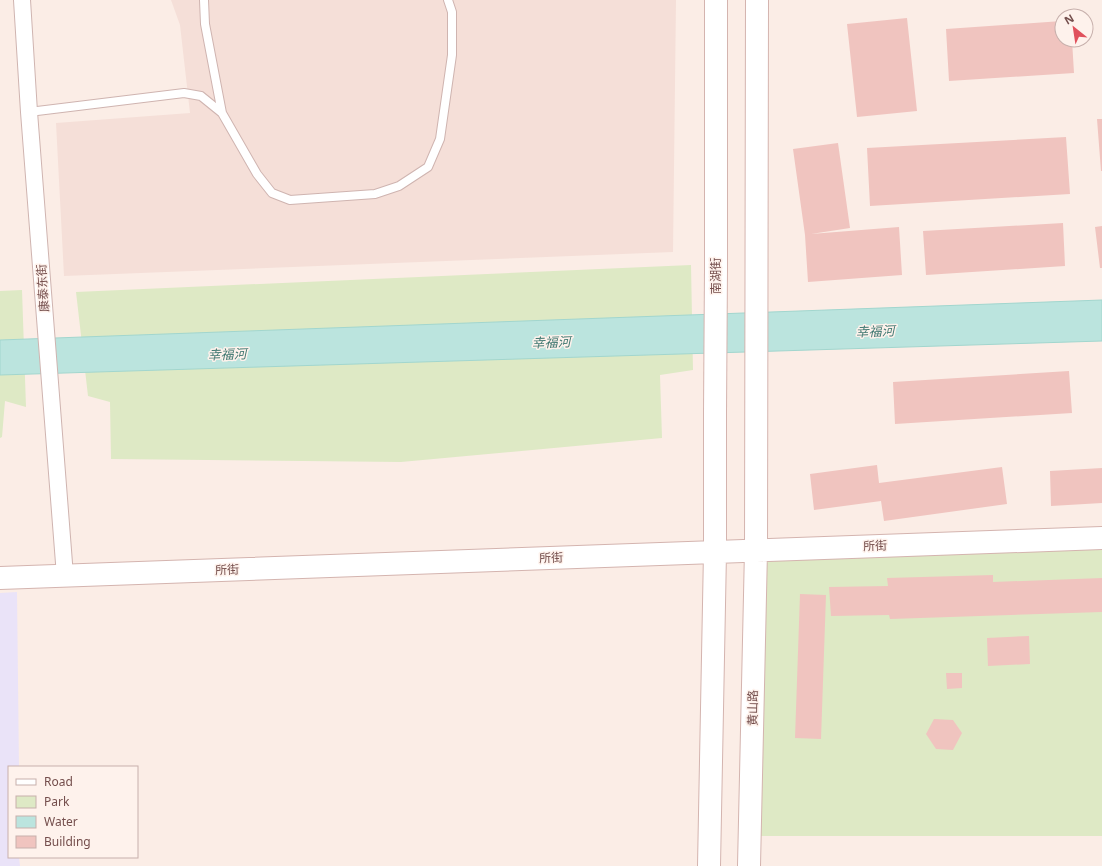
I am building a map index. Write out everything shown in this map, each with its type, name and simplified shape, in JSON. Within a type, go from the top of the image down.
[{"type":"main road","name":"南湖街","points":[[715,552],[716,0]]},
{"type":"main road","points":[[756,550],[757,0]]},
{"type":"main road","name":"所街","points":[[0,578],[1102,538]]},
{"type":"main road","name":"黄山路","points":[[749,866],[756,550]]},
{"type":"main road","points":[[709,866],[715,552]]},
{"type":"street","name":"康泰东街","points":[[22,0],[29,112],[65,576]]},
{"type":"lane","points":[[204,0],[205,24],[222,113],[257,174],[272,193],[290,200],[375,194],[400,186],[428,167],[440,139],[452,55],[452,12],[448,0]]},
{"type":"lane","points":[[29,112],[184,93],[201,96],[222,113]]},
{"type":"shaded area","points":[[171,0],[676,0],[673,252],[64,276],[56,123],[190,113],[180,25]]},
{"type":"shaded area","points":[[17,592],[19,766],[8,766],[8,858],[19,858],[20,866],[0,866],[0,593]]},
{"type":"green space","points":[[691,265],[693,370],[660,375],[662,438],[401,462],[111,459],[110,402],[88,396],[76,292]]},
{"type":"green space","points":[[22,290],[26,407],[5,401],[2,437],[0,438],[0,291]]},
{"type":"green space","points":[[1102,535],[1102,836],[750,836],[756,550]]},
{"type":"water","name":"幸福河","points":[[1102,300],[1102,341],[0,375],[0,340]]},
{"type":"building","points":[[907,18],[917,111],[857,117],[847,24]]},
{"type":"building","points":[[1054,22],[1054,48],[1072,48],[1074,73],[949,81],[946,29]]},
{"type":"building","points":[[1097,119],[1102,119],[1102,171],[1101,171]]},
{"type":"building","points":[[1066,137],[1070,194],[870,206],[867,148]]},
{"type":"building","points":[[838,143],[850,228],[811,234],[899,227],[902,275],[808,282],[805,235],[793,149]]},
{"type":"building","points":[[1063,223],[1065,266],[926,275],[923,231]]},
{"type":"building","points":[[1102,226],[1102,268],[1100,268],[1095,227]]},
{"type":"building","points":[[1069,371],[1072,413],[895,424],[893,382]]},
{"type":"building","points":[[877,465],[879,483],[1002,467],[1007,504],[884,521],[881,501],[814,510],[810,474]]},
{"type":"building","points":[[1102,468],[1102,503],[1051,506],[1050,471]]},
{"type":"building","points":[[993,575],[993,582],[1102,578],[1102,612],[890,619],[889,615],[831,616],[829,587],[888,586],[887,578]]},
{"type":"building","points":[[800,594],[826,595],[821,739],[795,738]]},
{"type":"building","points":[[1029,636],[1030,664],[988,666],[987,638]]},
{"type":"building","points":[[946,673],[962,673],[962,688],[947,689]]},
{"type":"building","points":[[934,719],[953,720],[962,733],[953,750],[936,749],[926,734]]}]
